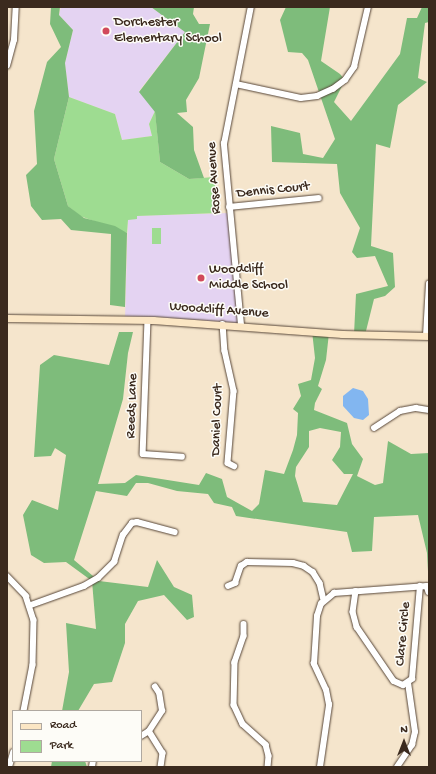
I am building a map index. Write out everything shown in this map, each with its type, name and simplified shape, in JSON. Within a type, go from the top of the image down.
[{"type":"main road","name":"Woodcliff Avenue","points":[[7,318],[148,320],[240,325],[342,334],[427,336]]},
{"type":"street","points":[[7,66],[8,54],[14,40],[16,7]]},
{"type":"street","name":"Rose Avenue","points":[[240,325],[224,144],[251,7]]},
{"type":"street","points":[[236,84],[301,98],[317,96],[333,89],[344,80],[354,67],[368,7]]},
{"type":"street","name":"Dennis Court","points":[[229,207],[319,198]]},
{"type":"street","points":[[427,336],[429,284]]},
{"type":"street","name":"Reeds Lane","points":[[148,320],[143,454],[182,458]]},
{"type":"street","name":"Daniel Court","points":[[223,324],[225,351],[234,391],[228,463],[234,466]]},
{"type":"street","points":[[374,428],[400,411],[416,408],[429,410]]},
{"type":"street","points":[[30,605],[84,586],[98,578],[114,562],[123,534],[132,523],[137,522],[175,532]]},
{"type":"street","points":[[228,586],[235,583],[241,566],[247,562],[293,563],[304,566],[313,572],[320,583],[324,600]]},
{"type":"street","points":[[7,576],[21,590],[30,605],[34,620],[35,646],[24,710]]},
{"type":"street","points":[[320,767],[329,704],[326,690],[314,664],[317,616],[324,600],[334,593],[420,586],[427,586],[429,592]]},
{"type":"street","name":"Clare Circle","points":[[356,591],[353,612],[357,627],[394,681],[400,685],[408,683],[412,679],[420,586]]},
{"type":"street","points":[[244,624],[244,636],[235,662],[234,705],[243,724],[266,745],[269,756],[268,767]]},
{"type":"street","points":[[397,767],[412,745],[415,732],[408,683]]},
{"type":"street","points":[[142,735],[150,731],[162,711],[159,692],[155,687]]},
{"type":"street","points":[[150,731],[163,753],[161,767]]},
{"type":"street","points":[[9,767],[12,756]]},
{"type":"shaded area","points":[[61,7],[151,7],[185,32],[139,91],[155,111],[149,124],[152,136],[122,140],[115,114],[69,97],[65,63],[73,30],[59,15]]},
{"type":"shaded area","points":[[230,213],[241,325],[125,319],[128,216]]},
{"type":"green space","points":[[51,7],[60,7],[59,15],[73,30],[65,63],[69,97],[54,159],[68,206],[84,218],[115,226],[127,233],[125,307],[110,305],[111,234],[71,230],[61,219],[42,220],[31,206],[26,175],[37,164],[34,111],[47,62],[61,47],[50,24]]},
{"type":"green space","points":[[151,7],[194,7],[193,14],[199,24],[210,24],[199,78],[186,100],[187,112],[177,113],[193,127],[194,150],[204,178],[189,179],[160,162],[155,112],[139,92],[185,32]]},
{"type":"green space","points":[[286,7],[330,7],[321,61],[340,74],[345,80],[334,102],[351,121],[400,54],[407,18],[417,18],[422,7],[429,7],[429,22],[425,23],[418,78],[427,82],[398,105],[390,148],[376,144],[371,246],[393,253],[395,287],[385,296],[374,299],[365,335],[354,334],[356,294],[388,286],[375,256],[357,258],[352,252],[360,228],[340,193],[337,164],[272,162],[271,126],[300,133],[303,154],[323,158],[335,139],[308,60],[302,53],[288,52],[280,20]]},
{"type":"green space","points":[[69,97],[115,114],[122,140],[152,136],[149,124],[155,111],[160,162],[189,179],[214,177],[219,213],[137,216],[137,219],[128,220],[127,233],[80,216],[68,206],[54,159]]},
{"type":"green space","points":[[152,228],[161,228],[161,244],[152,244]]},
{"type":"green space","points":[[312,331],[329,333],[326,360],[318,386],[322,389],[315,403],[314,410],[347,423],[352,444],[363,459],[357,476],[375,485],[383,483],[388,441],[411,454],[429,453],[429,590],[427,553],[418,515],[374,517],[372,551],[352,552],[347,532],[236,516],[232,507],[214,503],[208,494],[177,491],[148,483],[136,483],[127,496],[96,491],[74,560],[99,581],[148,587],[157,560],[174,587],[192,595],[194,617],[187,620],[164,595],[138,601],[125,624],[125,643],[112,682],[94,684],[79,710],[62,710],[69,672],[66,623],[96,629],[92,581],[66,562],[44,563],[31,555],[23,515],[32,500],[58,510],[66,455],[55,448],[51,456],[34,457],[40,365],[54,355],[109,365],[119,332],[133,332],[128,353],[123,399],[98,484],[125,483],[136,475],[199,485],[206,473],[222,479],[227,497],[252,511],[259,504],[265,470],[284,474],[297,435],[298,413],[293,409],[301,396],[298,384],[311,380],[315,358]],"holes":[[[320,428],[341,432],[340,447],[332,460],[344,474],[353,474],[337,505],[303,502],[295,476],[296,467],[309,447],[309,431]]]},
{"type":"green space","points":[[52,762],[85,762],[87,767],[51,767]]},
{"type":"water","points":[[353,388],[363,391],[368,399],[369,415],[363,420],[354,418],[343,406],[343,396]]},
{"type":"place","name":"Dorchester Elementary School","points":[[106,31]]},
{"type":"place","name":"Woodcliff Middle School","points":[[201,278]]}]
